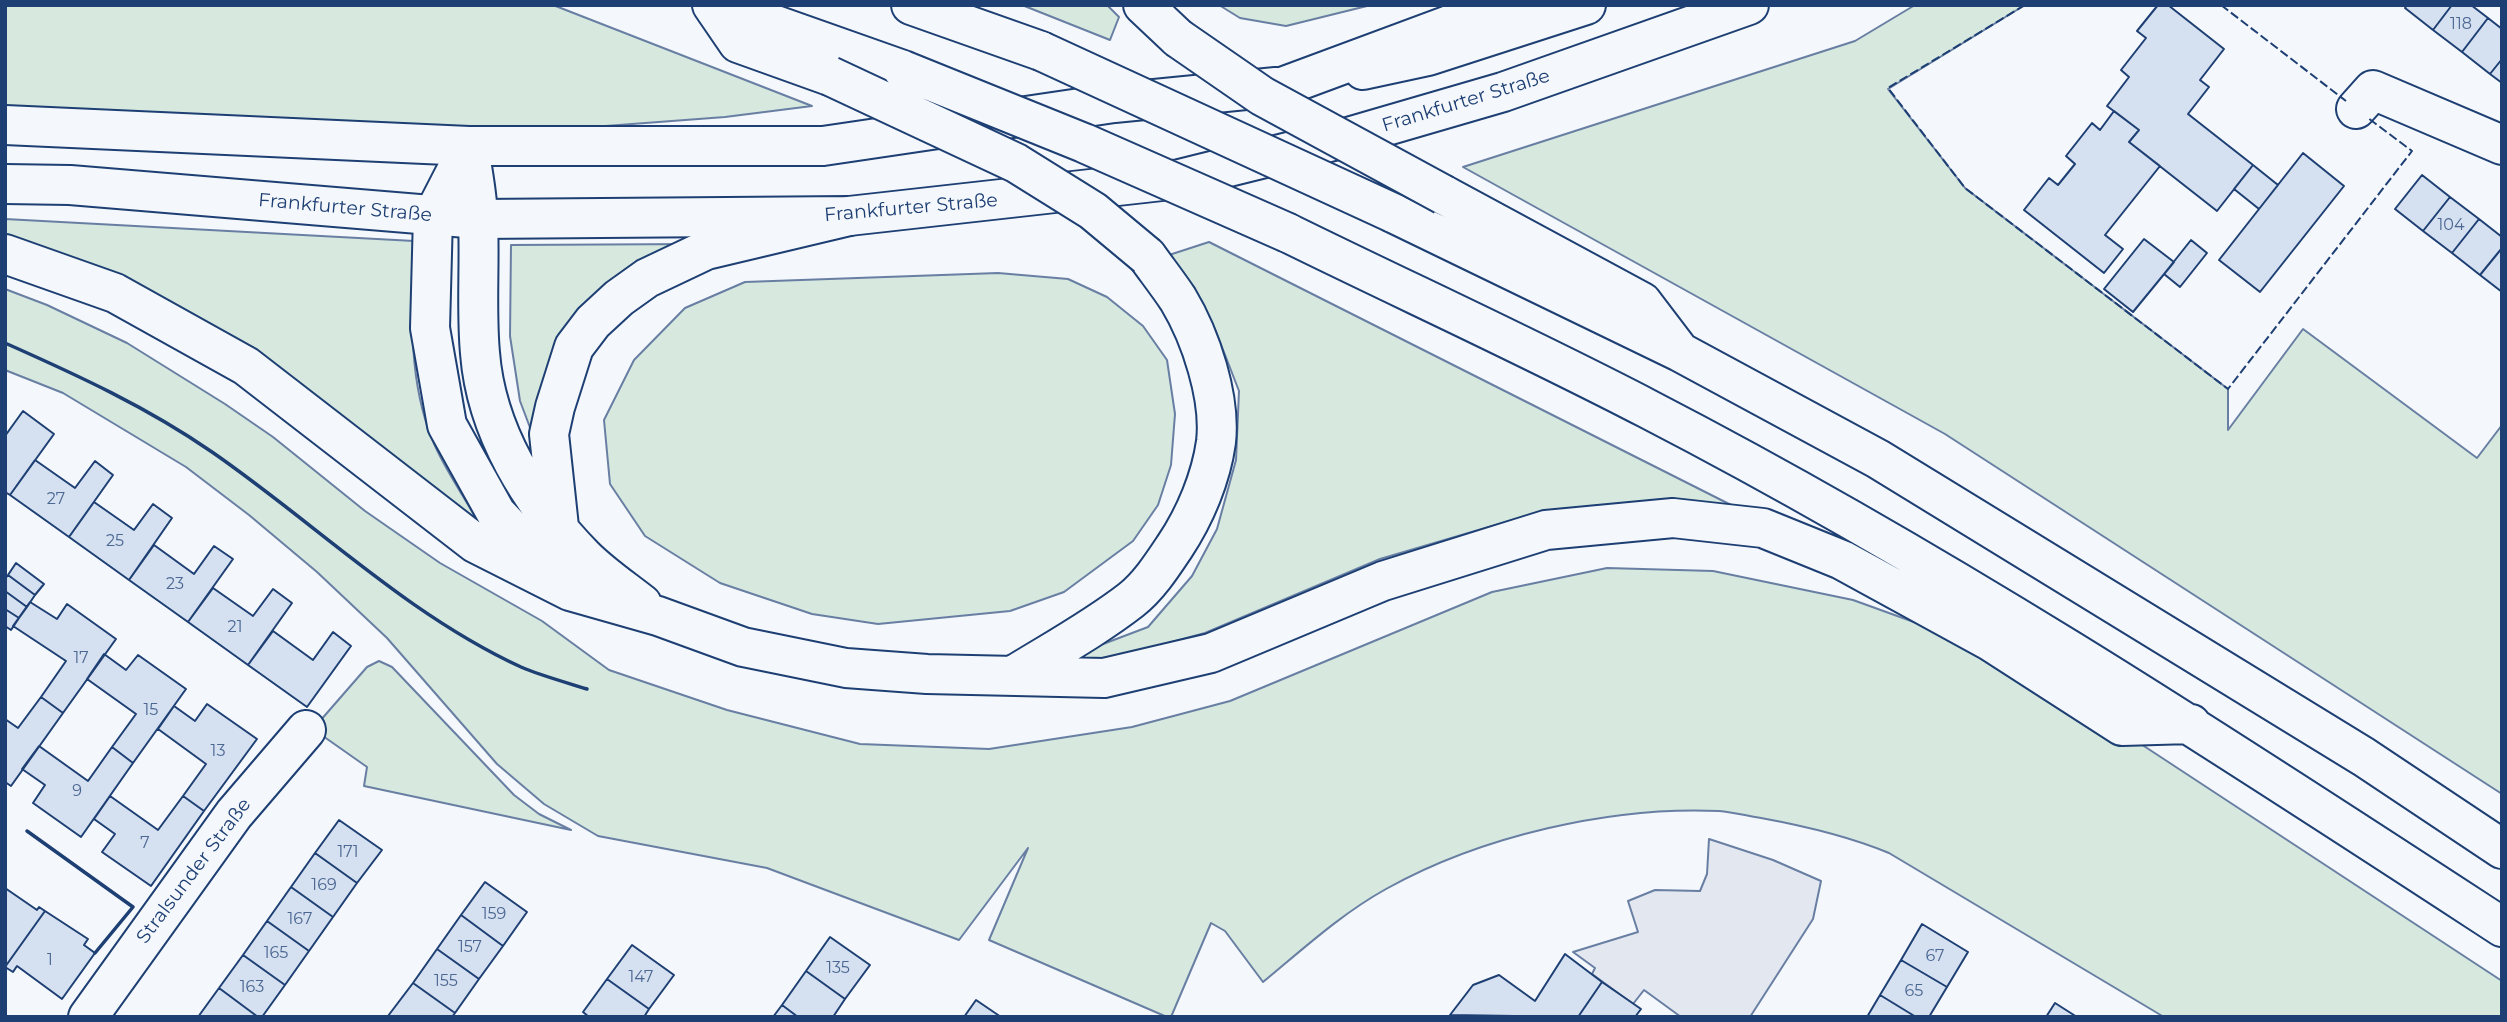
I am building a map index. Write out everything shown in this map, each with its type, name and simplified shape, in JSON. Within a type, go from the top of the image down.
[{"type":"main road","points":[[712,5],[738,43],[830,76],[1016,163],[1093,211],[1147,256],[1178,300],[1194,331],[1206,361],[1213,399],[1216,441],[1206,482],[1189,526],[1160,568],[1133,599],[1014,675]]},
{"type":"main road","points":[[719,5],[903,70],[1084,143],[1288,233],[1648,409],[1826,506],[1982,596],[2191,724],[2502,927]]},
{"type":"main road","points":[[911,5],[1041,51],[1393,213],[1680,352],[1890,466],[2352,750],[2502,849]]},
{"type":"main road","points":[[1143,5],[1178,37],[1262,96],[1642,302],[1680,352]]},
{"type":"main road","points":[[1282,87],[1503,5]]},
{"type":"main road","points":[[5,125],[469,146],[823,146],[1114,103],[1282,87],[1428,56],[1586,5]]},
{"type":"main road","name":"Frankfurter Straße","points":[[5,184],[71,186],[478,219],[849,216],[1180,179],[1345,138],[1503,92],[1749,5]]},
{"type":"main road","points":[[2356,109],[2373,90],[2502,145]]},
{"type":"main road","points":[[469,146],[433,216],[430,328],[447,425],[496,513],[570,591]]},
{"type":"main road","points":[[469,146],[478,219],[480,355],[489,403],[506,450],[559,529],[586,558],[658,616]]},
{"type":"main road","points":[[559,529],[549,434],[574,346],[593,323],[619,298],[647,278],[706,250],[849,216]]},
{"type":"main road","points":[[5,254],[115,293],[246,366],[475,543],[570,591],[658,616],[743,647],[846,668],[927,674],[1104,678],[1212,653],[1383,581],[1546,530],[1673,518],[1763,528],[1842,560],[1990,641],[2122,726],[2191,724]]},
{"type":"main road","name":"Stralsunder Straße","points":[[88,1017],[234,814],[306,730]]},
{"type":"shaded area","points":[[5,5],[553,5],[812,106],[725,117],[499,134],[5,107]]},
{"type":"shaded area","points":[[1022,5],[1107,5],[1119,17],[1110,40]]},
{"type":"shaded area","points":[[1219,5],[1371,5],[1286,26],[1240,18]]},
{"type":"shaded area","points":[[1915,5],[2025,5],[1888,89],[1965,188],[2228,389],[2228,430],[2303,329],[2477,458],[2502,425],[2502,794],[1945,434],[1463,167],[1855,41]]},
{"type":"shaded area","points":[[5,219],[414,241],[413,341],[418,391],[436,449],[477,520],[475,526],[5,239]]},
{"type":"shaded area","points":[[1209,242],[1743,511],[1543,511],[1380,559],[1205,633],[1109,659],[1045,666],[1148,627],[1192,576],[1217,529],[1236,460],[1239,391],[1215,329],[1169,255]]},
{"type":"shaded area","points":[[697,244],[625,277],[540,454],[520,401],[510,336],[511,245]]},
{"type":"shaded area","points":[[998,273],[1068,279],[1107,297],[1143,326],[1167,360],[1175,414],[1171,465],[1158,505],[1133,541],[1064,592],[1010,611],[878,624],[812,614],[720,583],[645,536],[610,484],[604,420],[634,360],[685,308],[745,282]]},
{"type":"shaded area","points":[[5,289],[47,305],[127,343],[225,404],[273,437],[365,511],[440,563],[542,621],[609,670],[727,710],[860,744],[989,749],[1132,727],[1230,701],[1492,592],[1607,568],[1713,571],[1853,600],[1983,647],[2118,729],[2502,981],[2502,1017],[2164,1017],[1889,853],[1842,837],[1777,821],[1724,812],[1678,811],[1635,814],[1548,828],[1463,854],[1423,870],[1353,909],[1263,982],[1225,931],[1211,923],[1171,1017],[1167,1017],[989,940],[1028,848],[959,940],[767,868],[598,836],[544,804],[497,764],[387,638],[317,572],[249,515],[186,467],[63,393],[5,370]]},
{"type":"shaded area","points":[[379,661],[392,667],[514,795],[539,814],[571,830],[364,786],[367,767],[313,729],[367,667]]},
{"type":"shaded area","points":[[1709,839],[1773,860],[1821,881],[1813,919],[1750,1017],[1681,1017],[1644,990],[1633,1004],[1592,974],[1595,968],[1573,952],[1638,932],[1628,901],[1655,890],[1700,891],[1707,874]]},
{"type":"building","points":[[2158,5],[2168,5],[2224,49],[2200,80],[2209,87],[2188,114],[2253,165],[2217,211],[2129,142],[2139,130],[2107,106],[2129,77],[2121,70],[2146,38],[2137,31]]},
{"type":"building","points":[[2407,5],[2452,5],[2433,30],[2405,8]]},
{"type":"building","points":[[2452,5],[2471,5],[2488,18],[2462,52],[2433,30]]},
{"type":"building","points":[[2488,18],[2502,29],[2502,59],[2490,74],[2462,52]]},
{"type":"building","points":[[2502,59],[2502,83],[2490,74]]},
{"type":"building","points":[[2114,111],[2139,130],[2129,142],[2160,166],[2105,235],[2123,249],[2104,273],[2024,210],[2049,178],[2058,185],[2075,164],[2066,156],[2092,123],[2100,130]]},
{"type":"building","points":[[2303,153],[2344,186],[2260,292],[2219,260]]},
{"type":"building","points":[[2253,165],[2278,185],[2259,209],[2234,189]]},
{"type":"building","points":[[2422,175],[2450,197],[2423,231],[2395,209]]},
{"type":"building","points":[[2450,197],[2479,219],[2452,253],[2423,231]]},
{"type":"building","points":[[2479,219],[2502,237],[2502,248],[2480,275],[2452,253]]},
{"type":"building","points":[[2144,239],[2174,262],[2133,312],[2104,289]]},
{"type":"building","points":[[2191,240],[2207,253],[2180,287],[2164,274]]},
{"type":"building","points":[[2502,248],[2502,292],[2480,275]]},
{"type":"building","points":[[23,411],[54,434],[10,495],[5,492],[5,436]]},
{"type":"building","points":[[35,460],[75,488],[95,461],[113,475],[69,537],[10,495]]},
{"type":"building","points":[[94,502],[134,530],[153,504],[172,518],[129,580],[69,537]]},
{"type":"building","points":[[154,545],[194,574],[214,546],[233,559],[188,622],[129,580]]},
{"type":"building","points":[[16,563],[44,584],[35,595],[8,575]]},
{"type":"building","points":[[8,575],[35,595],[27,607],[5,591],[5,579]]},
{"type":"building","points":[[213,588],[253,616],[273,589],[292,603],[248,665],[188,622]]},
{"type":"building","points":[[5,591],[27,607],[19,618],[5,609]]},
{"type":"building","points":[[30,602],[57,619],[67,604],[116,639],[63,713],[41,697],[66,661],[13,626]]},
{"type":"building","points":[[5,609],[19,618],[11,630],[5,626]]},
{"type":"building","points":[[273,631],[313,660],[333,632],[351,646],[307,707],[248,665]]},
{"type":"building","points":[[104,654],[126,670],[138,655],[186,689],[133,763],[112,747],[136,714],[87,679]]},
{"type":"building","points":[[41,697],[63,713],[11,786],[5,782],[5,719],[18,728]]},
{"type":"building","points":[[207,704],[257,739],[204,811],[183,796],[206,764],[158,729],[174,706],[195,721]]},
{"type":"building","points":[[39,746],[88,781],[112,747],[133,763],[81,837],[33,803],[45,785],[22,769]]},
{"type":"building","points":[[110,796],[158,830],[183,796],[204,811],[151,886],[102,852],[115,834],[94,819]]},
{"type":"building","points":[[339,820],[382,850],[357,883],[315,853]]},
{"type":"building","points":[[315,853],[357,883],[333,917],[291,887]]},
{"type":"building","points":[[485,882],[527,912],[503,946],[461,915]]},
{"type":"building","points":[[291,887],[333,917],[309,951],[267,921]]},
{"type":"building","points":[[5,888],[37,910],[39,907],[45,911],[5,967]]},
{"type":"building","points":[[45,911],[88,939],[84,945],[95,953],[62,999],[17,966],[13,972],[5,967]]},
{"type":"building","points":[[461,915],[503,946],[479,979],[437,949]]},
{"type":"building","points":[[267,921],[309,951],[285,985],[243,955]]},
{"type":"building","points":[[1922,924],[1968,952],[1947,987],[1901,960]]},
{"type":"building","points":[[830,937],[870,965],[845,999],[806,971]]},
{"type":"building","points":[[632,945],[674,975],[649,1009],[607,979]]},
{"type":"building","points":[[437,949],[479,979],[455,1013],[413,983]]},
{"type":"building","points":[[1565,954],[1602,982],[1578,1017],[1450,1015],[1473,985],[1499,975],[1535,1001]]},
{"type":"building","points":[[243,955],[285,985],[262,1017],[258,1017],[219,988]]},
{"type":"building","points":[[1901,960],[1947,987],[1929,1017],[1916,1017],[1880,995]]},
{"type":"building","points":[[806,971],[845,999],[833,1017],[798,1017],[782,1005]]},
{"type":"building","points":[[607,979],[649,1009],[644,1017],[589,1017],[583,1012]]},
{"type":"building","points":[[1602,982],[1641,1009],[1635,1017],[1578,1017]]},
{"type":"building","points":[[413,983],[455,1013],[452,1017],[388,1016]]},
{"type":"building","points":[[219,988],[258,1017],[198,1017]]},
{"type":"building","points":[[1880,995],[1916,1017],[1867,1017]]},
{"type":"building","points":[[976,1000],[1001,1017],[964,1017]]},
{"type":"building","points":[[2055,1003],[2077,1017],[2046,1017]]},
{"type":"building","points":[[782,1005],[798,1017],[773,1017]]},
{"type":"fence","points":[[2025,5],[1888,88],[1965,188],[2228,389],[2412,151],[2368,118]]},
{"type":"fence","points":[[2221,5],[2346,101]]},
{"type":"wall","points":[[5,343],[59,367],[162,420],[250,479],[400,594],[479,645],[521,667],[587,689]]},
{"type":"wall","points":[[27,831],[133,907],[95,953]]}]
